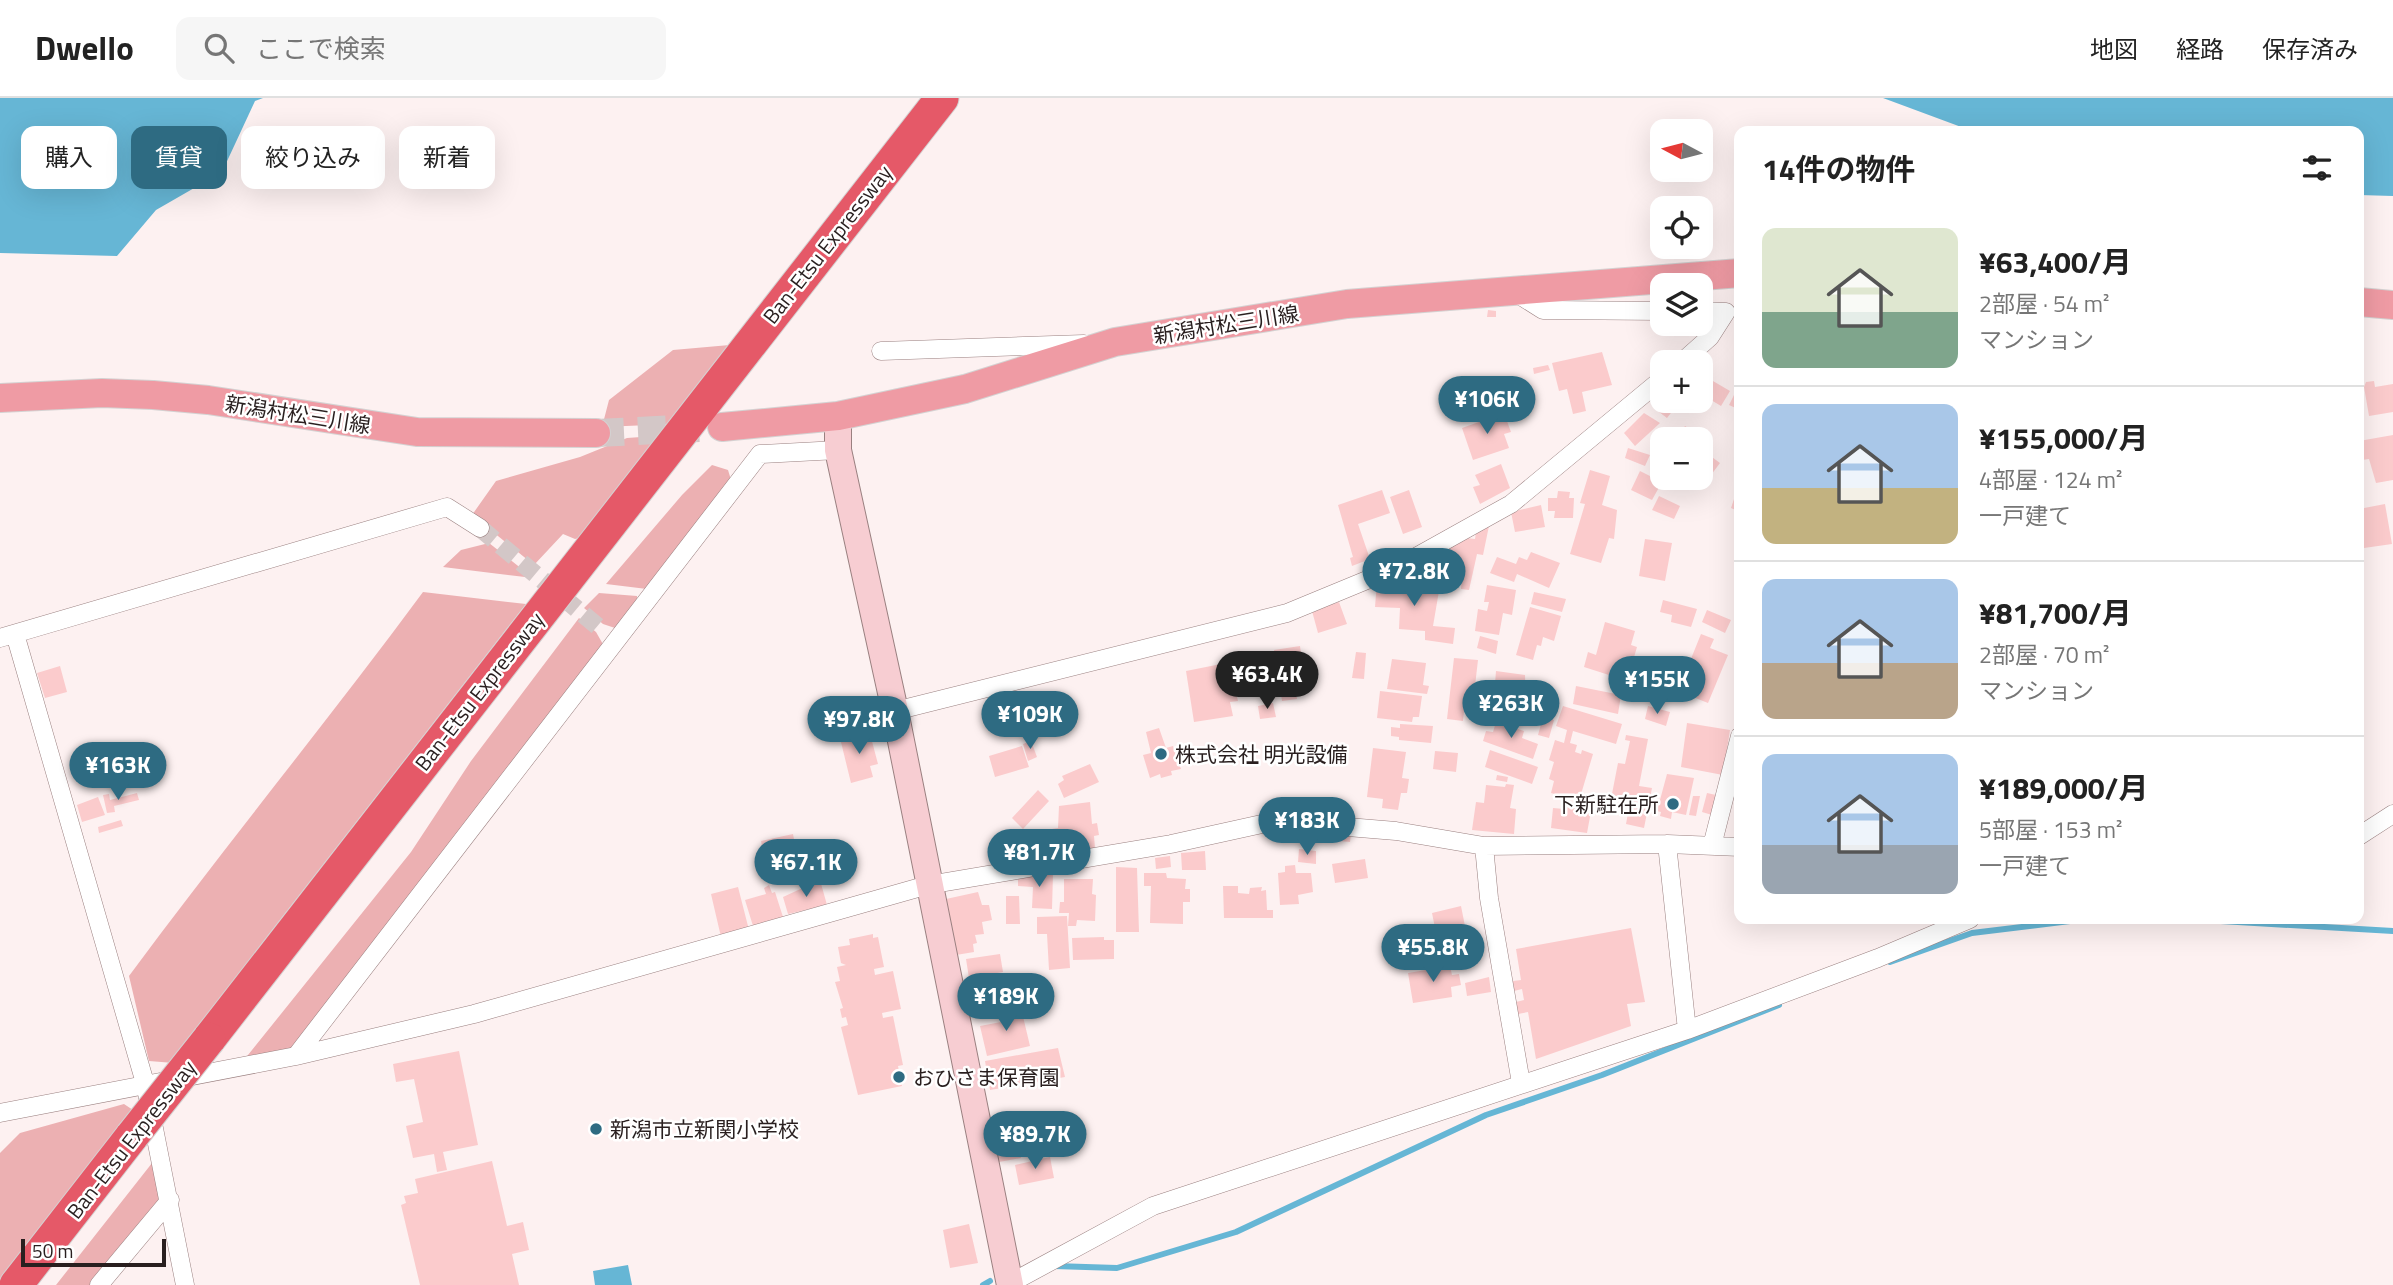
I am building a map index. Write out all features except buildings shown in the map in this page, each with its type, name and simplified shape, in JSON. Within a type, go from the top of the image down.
[{"type":"highway","name":"Ban-Etsu Expressway","points":[[16,1285],[942,98]]},
{"type":"main road","name":"新潟村松三川線","points":[[722,427],[838,416],[965,389],[1115,342],[1347,304],[1734,274]]},
{"type":"main road","points":[[2364,302],[2393,305]]},
{"type":"main road","name":"新潟村松三川線","points":[[0,398],[102,393],[153,395],[417,432],[596,433]]},
{"type":"street","points":[[1513,292],[1543,310],[1650,311]]},
{"type":"street","points":[[1713,311],[1733,311]]},
{"type":"street","points":[[1695,350],[1733,311]]},
{"type":"street","points":[[881,351],[1115,342]]},
{"type":"street","points":[[895,711],[1287,613],[1396,568],[1511,504],[1650,389]]},
{"type":"street","points":[[838,416],[838,450],[895,711],[1009,1285],[1153,1206],[1687,1030],[1878,958],[1958,924]]},
{"type":"street","points":[[296,1056],[609,635],[760,454],[838,450]]},
{"type":"street","points":[[185,1285],[145,1083],[8,636],[447,507],[480,528]]},
{"type":"street","points":[[1712,846],[1734,760]]},
{"type":"street","points":[[2364,833],[2393,814]]},
{"type":"street","points":[[0,1126],[5,1112],[296,1056],[474,1014],[928,885],[1171,844],[1275,821],[1396,831],[1484,846],[1734,846]]},
{"type":"street","points":[[1667,844],[1687,1030]]},
{"type":"street","points":[[1484,846],[1489,898],[1521,1083]]},
{"type":"street","points":[[99,1285],[170,1200]]},
{"type":"shaded area","points":[[741,344],[673,424],[602,427],[609,400],[673,350]]},
{"type":"shaded area","points":[[669,435],[587,536],[575,539],[563,534],[534,565],[472,515],[496,481],[580,457],[627,438]]},
{"type":"shaded area","points":[[712,465],[728,470],[732,483],[647,589],[606,584],[682,495]]},
{"type":"shaded area","points":[[489,543],[527,573],[525,577],[443,567],[461,550]]},
{"type":"shaded area","points":[[423,592],[526,604],[266,938],[174,1063],[149,1061],[129,976]]},
{"type":"shaded area","points":[[599,593],[637,596],[637,605],[618,629],[603,624],[584,608]]},
{"type":"shaded area","points":[[579,618],[596,632],[604,646],[291,1052],[244,1060],[411,852],[471,761]]},
{"type":"shaded area","points":[[124,1104],[139,1114],[0,1283],[0,1153],[20,1133]]},
{"type":"shaded area","points":[[156,1158],[166,1199],[91,1285],[56,1285]]},
{"type":"water","points":[[0,98],[263,98],[255,101],[241,126],[227,161],[227,126],[131,126],[131,189],[192,189],[156,210],[117,256],[0,253]]},
{"type":"water","points":[[1883,98],[2393,98],[2393,196],[2364,195],[2364,126],[1959,126]]},
{"type":"water","points":[[628,1265],[632,1285],[595,1285],[593,1271]]},
{"type":"waterway","points":[[1890,962],[1972,933],[2046,924]]},
{"type":"waterway","points":[[2273,924],[2393,931]]},
{"type":"waterway","points":[[1054,1266],[1117,1268],[1236,1232],[1486,1115],[1602,1075],[1779,1005]]},
{"type":"waterway","points":[[983,1285],[990,1281]]},
{"type":"tunnel","points":[[596,433],[699,428]]},
{"type":"tunnel","points":[[480,528],[602,630]]},
{"type":"place","name":"株式会社 明光設備","points":[[1161,754]]},
{"type":"place","name":"下新駐在所","points":[[1673,804]]},
{"type":"place","name":"おひさま保育園","points":[[899,1077]]},
{"type":"place","name":"新潟市立新関小学校","points":[[596,1129]]}]
